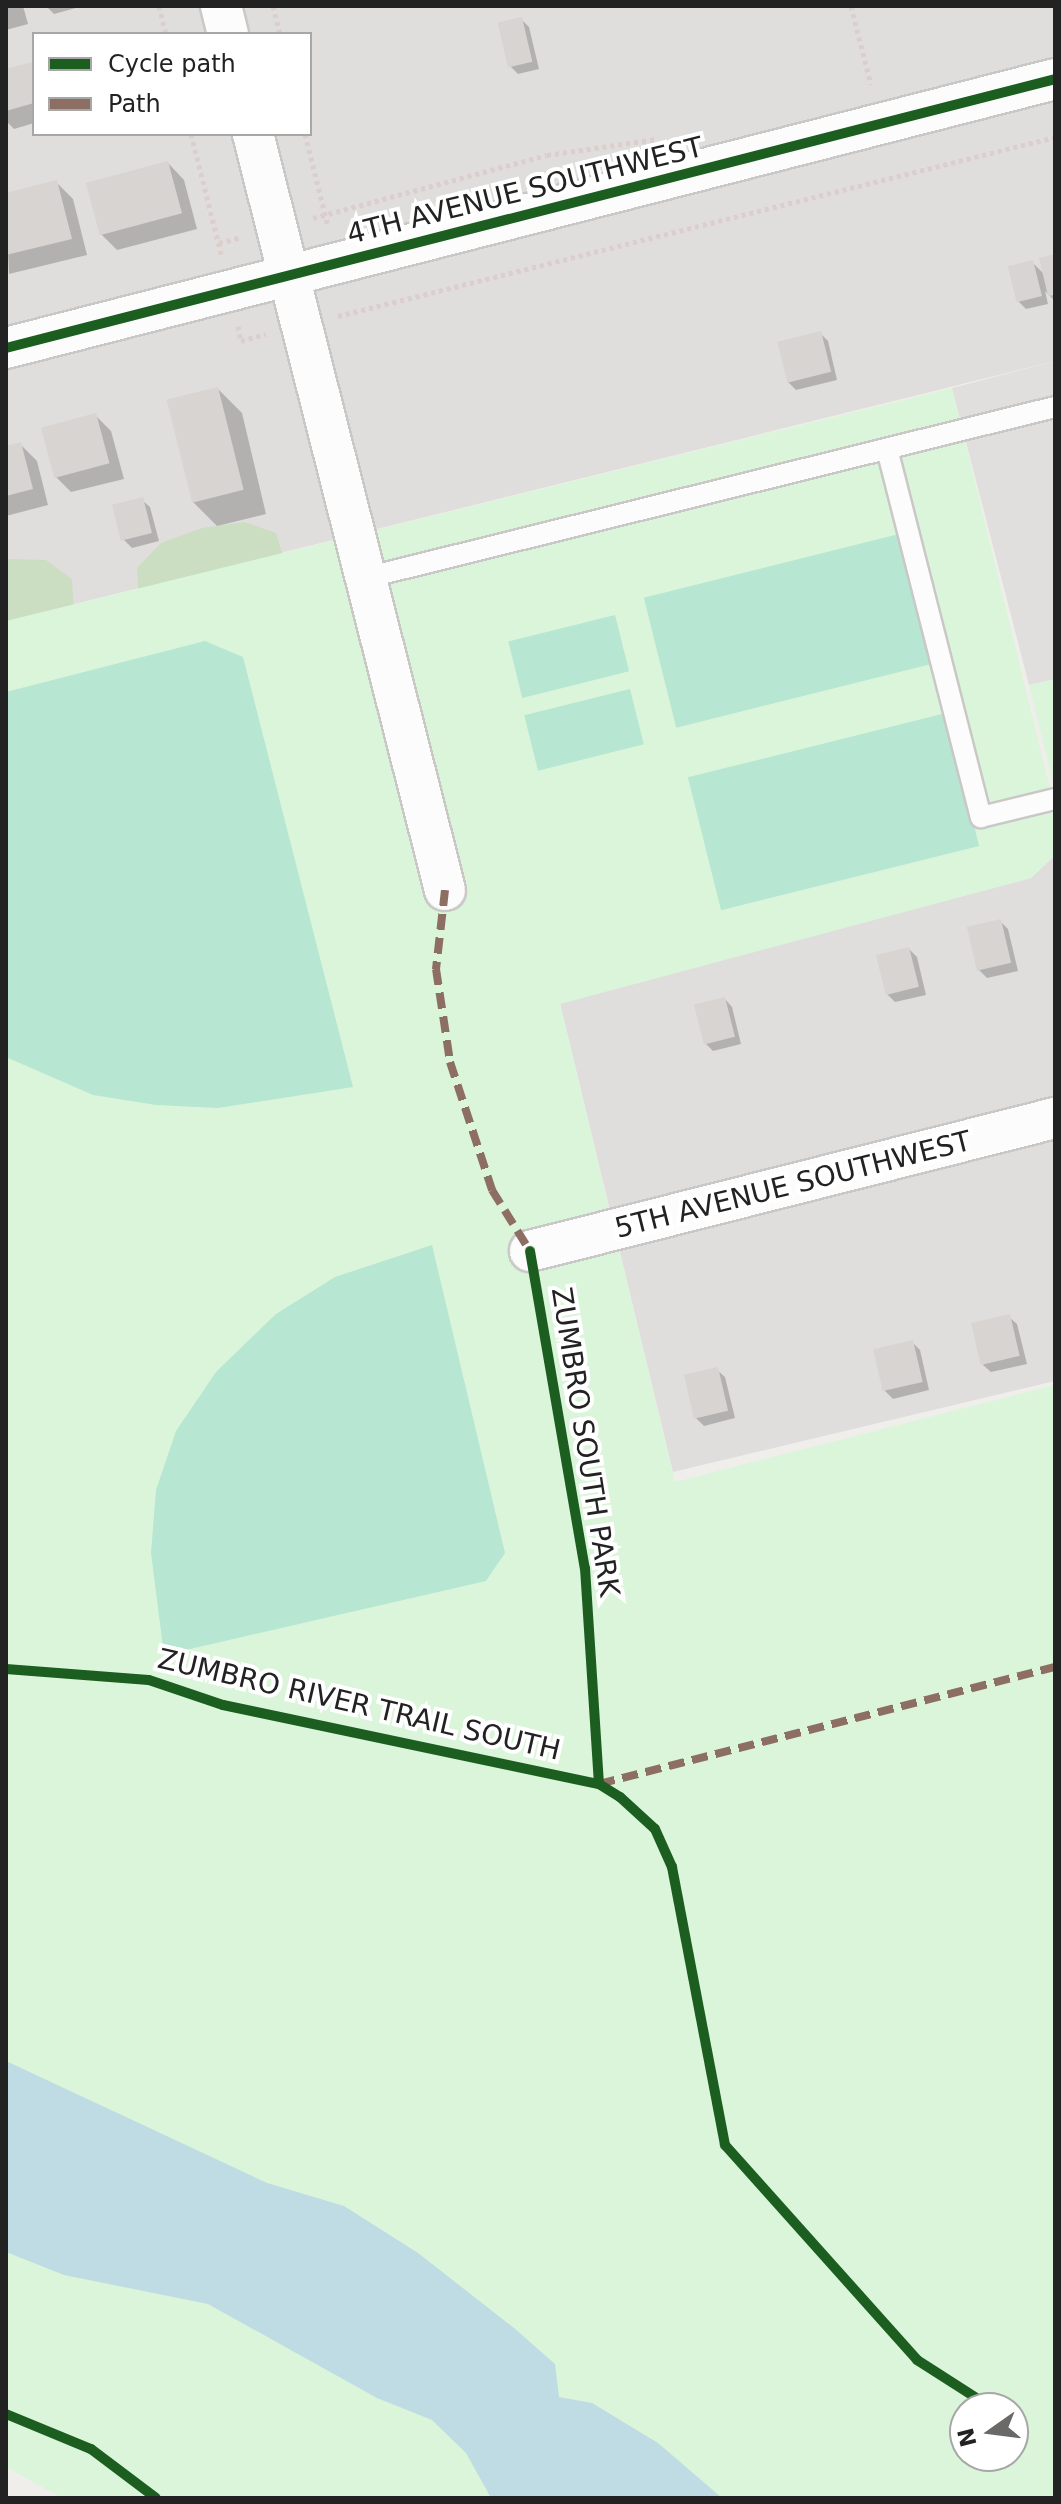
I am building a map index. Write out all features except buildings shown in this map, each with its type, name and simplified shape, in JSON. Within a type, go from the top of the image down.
[{"type":"street","points":[[221,6],[228,32]]},
{"type":"street","name":"4TH AVENUE SOUTHWEST","points":[[6,348],[1055,79]]},
{"type":"street","points":[[254,136],[369,577],[445,890]]},
{"type":"street","name":"5TH AVENUE SOUTHWEST","points":[[530,1251],[1055,1118]]},
{"type":"lane","points":[[369,577],[1055,407]]},
{"type":"lane","points":[[887,449],[981,817],[1055,799]]},
{"type":"path","points":[[159,6],[166,32]]},
{"type":"path","points":[[273,6],[280,32]]},
{"type":"path","points":[[851,6],[871,85],[856,88]]},
{"type":"path","points":[[192,136],[219,243]]},
{"type":"path","points":[[306,136],[325,214],[547,155],[661,139]]},
{"type":"path","points":[[349,313],[1055,137]]},
{"type":"shaded area","points":[[6,6],[1055,6],[1055,361],[6,621]]},
{"type":"shaded area","points":[[1055,361],[1055,679],[1029,685],[952,388]]},
{"type":"shaded area","points":[[1055,855],[1055,1381],[673,1472],[560,1003],[1031,878]]},
{"type":"green space","points":[[952,388],[1055,809],[1055,855],[1031,878],[560,1004],[675,1482],[1055,1385],[1055,2498],[62,2498],[6,2467],[6,621]]},
{"type":"green space","points":[[245,522],[276,533],[284,559],[139,605],[137,568],[161,543],[202,528]]},
{"type":"green space","points":[[899,534],[931,664],[676,728],[644,598]]},
{"type":"green space","points":[[6,559],[46,560],[72,579],[74,618],[6,657]]},
{"type":"green space","points":[[615,615],[629,671],[522,698],[508,642]]},
{"type":"green space","points":[[205,641],[243,657],[353,1087],[218,1108],[156,1105],[93,1095],[6,1057],[6,692]]},
{"type":"green space","points":[[1055,679],[1055,790],[1029,685]]},
{"type":"green space","points":[[630,689],[644,744],[538,771],[524,715]]},
{"type":"green space","points":[[946,713],[979,846],[721,910],[688,777]]},
{"type":"green space","points":[[432,1245],[505,1553],[486,1581],[164,1655],[151,1553],[156,1490],[176,1431],[216,1372],[276,1314],[335,1277]]},
{"type":"water","points":[[6,2061],[267,2183],[344,2206],[418,2253],[555,2364],[559,2397],[592,2403],[658,2443],[722,2498],[491,2498],[466,2453],[432,2420],[377,2398],[208,2304],[64,2275],[6,2252]]},
{"type":"marked path","points":[[445,890],[436,969],[450,1062],[492,1190],[530,1251]]},
{"type":"marked path","points":[[599,1784],[1055,1667]]},
{"type":"cycle path","points":[[6,348],[1055,79]]},
{"type":"cycle path","name":"ZUMBRO SOUTH PARK","points":[[530,1251],[585,1568],[599,1784]]},
{"type":"cycle path","name":"ZUMBRO RIVER TRAIL SOUTH","points":[[6,1669],[149,1680],[223,1705],[599,1784],[620,1797],[655,1829],[672,1867],[725,2145],[917,2360],[967,2392]]},
{"type":"cycle path","points":[[6,2414],[91,2449],[156,2498]]}]
